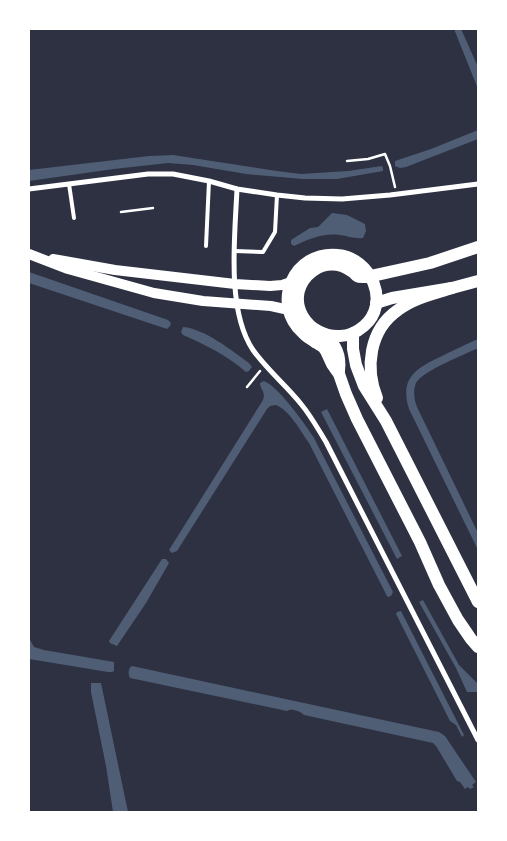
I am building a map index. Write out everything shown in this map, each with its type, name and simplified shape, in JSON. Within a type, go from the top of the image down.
[{"type":"main road","points":[[295,311],[301,284],[308,274],[324,265],[337,265],[350,270],[358,276],[371,276],[430,263],[478,247]]},
{"type":"main road","points":[[319,338],[353,333],[366,324],[373,313],[376,303],[376,289],[371,276],[351,258],[336,254],[327,255],[313,259],[302,266],[291,282],[288,301],[319,338],[331,340],[338,353],[340,363],[339,374],[353,411],[458,620],[478,647]]},
{"type":"main road","points":[[30,255],[115,270],[235,284],[276,286],[291,282]]},
{"type":"main road","points":[[30,255],[68,270],[154,293],[203,301],[271,306],[295,311]]},
{"type":"main road","points":[[386,421],[375,393],[371,375],[370,355],[375,339],[383,324],[396,311],[420,298],[478,281]]},
{"type":"main road","points":[[376,303],[392,298],[452,288]]},
{"type":"main road","points":[[353,333],[353,350],[356,365],[364,386],[386,421],[478,602]]},
{"type":"street","points":[[29,189],[148,174],[173,174],[237,189],[305,198],[342,199],[396,195],[478,184]]},
{"type":"street","points":[[237,189],[235,284],[237,304],[244,330],[252,348],[265,366],[301,403],[326,442],[478,740]]},
{"type":"lane","points":[[206,246],[209,181]]},
{"type":"lane","points":[[69,184],[74,218]]},
{"type":"lane","points":[[235,251],[263,252],[275,232],[277,195]]},
{"type":"path","points":[[347,161],[368,159],[385,154],[390,166],[396,195]]},
{"type":"path","points":[[121,212],[153,208]]},
{"type":"path","points":[[246,387],[257,376]]},
{"type":"water","points":[[454,29],[461,29],[478,67],[478,89]]},
{"type":"water","points":[[478,130],[478,139],[406,167],[400,168],[395,166],[395,161]]},
{"type":"water","points":[[173,155],[301,174],[348,171],[382,166],[383,171],[337,179],[303,179],[246,174],[193,165],[168,163],[29,181],[29,170]]},
{"type":"water","points":[[332,213],[347,215],[365,224],[366,231],[363,238],[327,235],[294,246],[291,244],[291,240],[310,228],[318,227]]},
{"type":"water","points":[[29,272],[168,320],[171,323],[170,326],[167,329],[29,283]]},
{"type":"water","points":[[183,327],[200,332],[218,341],[252,367],[246,372],[216,351],[183,335],[181,332]]},
{"type":"water","points":[[478,339],[478,348],[426,373],[416,383],[414,392],[417,407],[478,533],[478,550],[409,409],[406,389],[412,375],[425,365]]},
{"type":"water","points":[[264,381],[277,390],[314,438],[393,592],[391,596],[387,596],[309,443],[290,416],[276,405],[270,406],[267,409],[177,551],[172,553],[169,550],[263,400],[264,395],[260,383]]},
{"type":"water","points":[[327,409],[402,556],[397,559],[321,412]]},
{"type":"water","points":[[162,559],[166,559],[169,563],[146,603],[117,646],[110,643],[109,641]]},
{"type":"water","points":[[423,600],[459,665],[478,684],[478,692],[467,692],[456,668],[419,602]]},
{"type":"water","points":[[401,611],[464,735],[462,737],[456,725],[450,721],[396,614]]},
{"type":"water","points":[[29,638],[34,647],[44,650],[114,662],[114,671],[108,672],[29,659]]},
{"type":"water","points":[[132,666],[439,732],[445,736],[476,782],[472,785],[474,787],[465,789],[457,781],[433,743],[304,715],[296,710],[287,711],[130,678],[129,671]]},
{"type":"water","points":[[91,683],[101,683],[128,812],[113,812],[91,692]]}]
